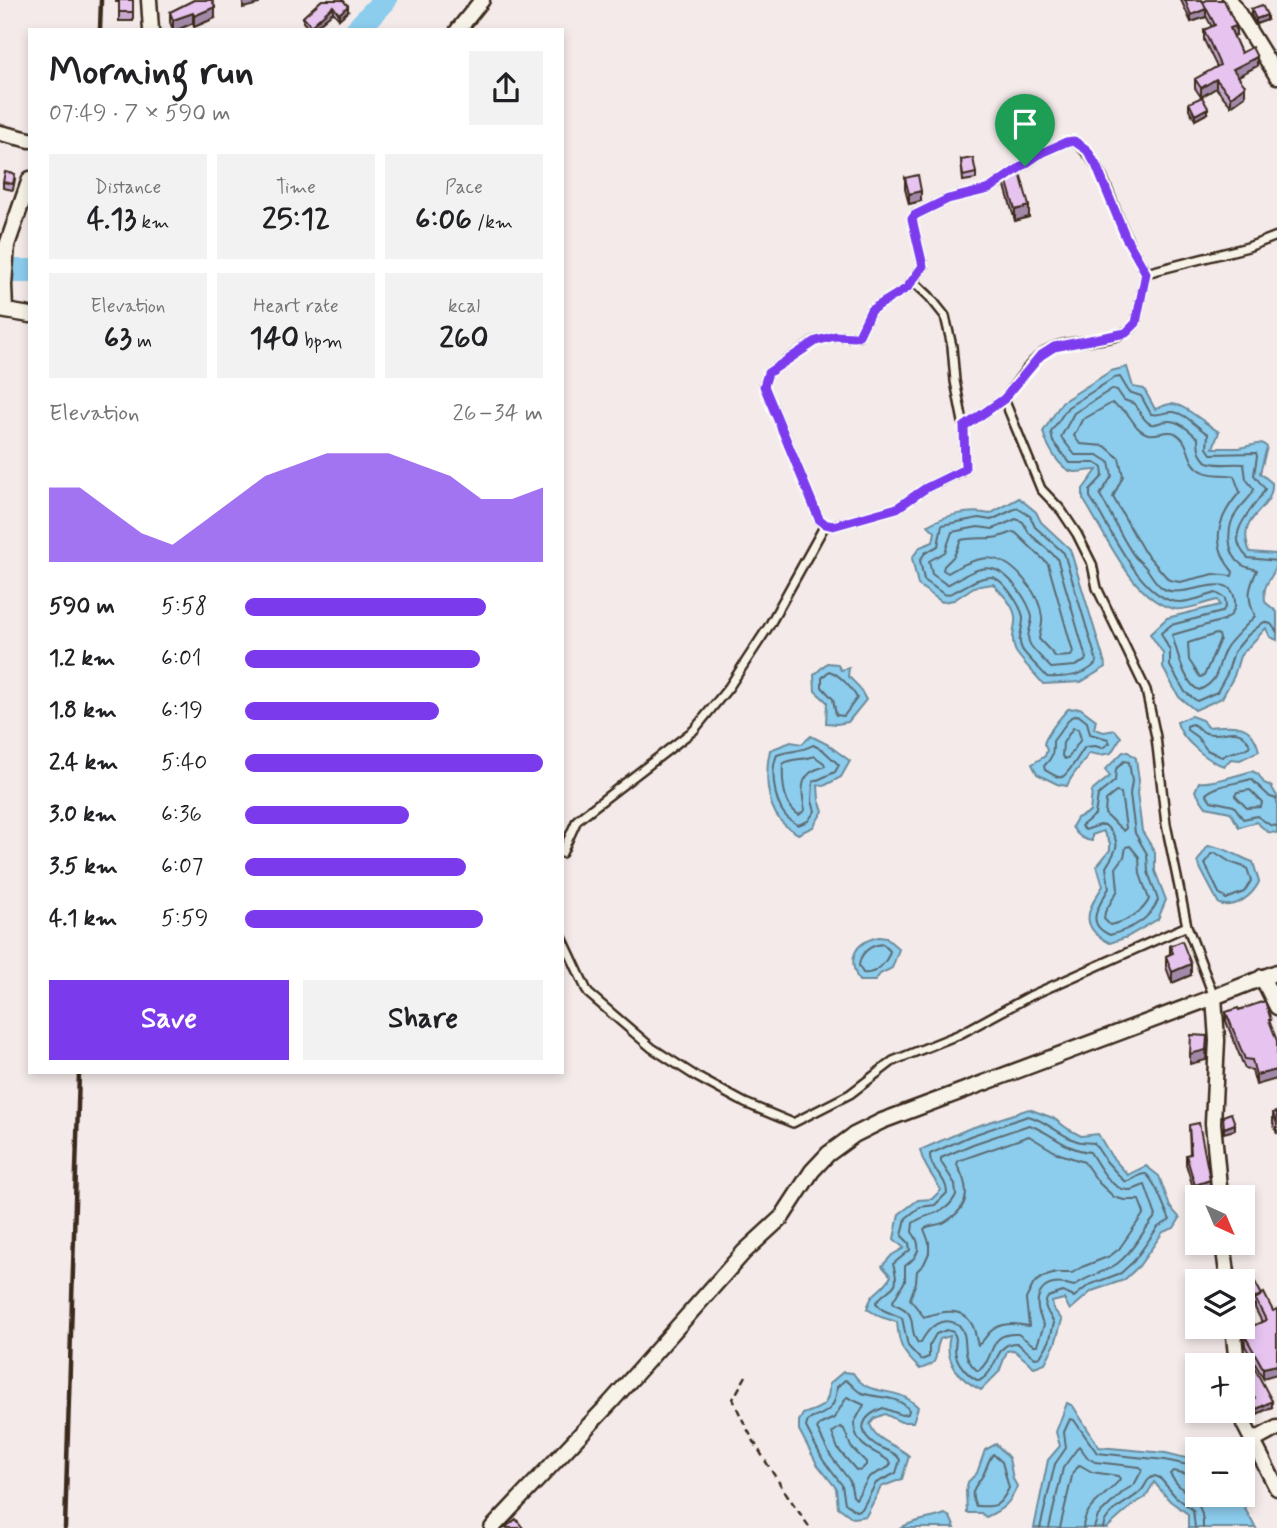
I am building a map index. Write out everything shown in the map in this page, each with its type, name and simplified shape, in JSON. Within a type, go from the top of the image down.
[{"type":"street","points":[[149,0],[151,28]]},
{"type":"street","points":[[460,28],[482,0]]},
{"type":"street","points":[[1230,0],[1277,76]]},
{"type":"street","points":[[0,133],[28,140]]},
{"type":"street","points":[[28,185],[7,245],[2,310],[28,315]]},
{"type":"street","points":[[492,1528],[610,1403],[712,1287],[782,1217],[812,1171],[845,1141],[882,1121],[1277,971]]},
{"type":"street","points":[[1262,977],[1277,1007]]},
{"type":"street","points":[[1214,997],[1217,1040],[1213,1123],[1219,1185]]},
{"type":"street","points":[[1255,1440],[1277,1427]]},
{"type":"street","points":[[1255,1445],[1277,1488]]},
{"type":"lane","points":[[913,281],[945,316],[964,427],[965,469],[926,488],[897,508],[833,526],[825,524],[819,519],[764,386],[764,379],[768,373],[816,341],[835,336],[859,335],[871,310],[907,288],[923,266],[912,219],[915,215],[948,199],[989,189],[1041,153],[1074,141],[1087,150],[1096,165],[1126,238],[1146,273],[1136,323],[1132,329],[1114,336],[1054,347],[1040,356],[1004,399],[964,427]]},
{"type":"lane","points":[[1146,273],[1248,247],[1277,236]]},
{"type":"lane","points":[[1004,399],[1041,489],[1071,526],[1092,564],[1097,588],[1146,690],[1156,737],[1166,824],[1187,926],[1214,997]]},
{"type":"lane","points":[[564,849],[577,820],[694,730],[729,687],[769,626],[825,524]]},
{"type":"lane","points":[[564,941],[588,993],[652,1048],[709,1084],[793,1123],[850,1094],[893,1061],[960,1034],[1042,991],[1187,926]]},
{"type":"path","points":[[746,1376],[733,1399],[740,1418],[766,1466],[810,1528]]},
{"type":"water","points":[[1127,367],[1133,387],[1144,389],[1155,409],[1168,404],[1177,405],[1219,432],[1213,448],[1239,448],[1262,443],[1267,447],[1260,473],[1272,483],[1271,493],[1250,521],[1246,539],[1250,552],[1275,554],[1274,572],[1265,589],[1265,602],[1277,612],[1277,640],[1270,637],[1266,628],[1240,656],[1234,676],[1222,698],[1195,710],[1179,697],[1163,668],[1163,653],[1150,634],[1167,618],[1220,605],[1218,600],[1186,609],[1175,609],[1160,604],[1146,594],[1122,564],[1083,499],[1083,489],[1097,470],[1074,472],[1063,467],[1043,432],[1062,402],[1111,371]]},
{"type":"water","points":[[1019,498],[1036,512],[1041,522],[1070,549],[1106,667],[1081,682],[1043,684],[1015,650],[1014,611],[993,584],[974,587],[954,600],[942,602],[918,585],[912,558],[920,547],[933,542],[935,532],[928,525],[958,514],[990,514]]},
{"type":"water","points":[[827,663],[837,664],[841,670],[849,668],[848,676],[859,687],[866,700],[848,722],[826,723],[827,702],[815,691],[814,675]]},
{"type":"water","points":[[1080,708],[1096,720],[1094,729],[1104,732],[1115,730],[1121,737],[1111,753],[1089,753],[1067,786],[1057,784],[1037,774],[1032,764],[1045,756],[1046,739],[1061,717],[1068,709]]},
{"type":"water","points":[[1191,716],[1202,720],[1208,727],[1233,726],[1246,730],[1252,734],[1259,751],[1240,760],[1231,759],[1224,766],[1217,763],[1195,748],[1179,728],[1177,722]]},
{"type":"water","points":[[811,736],[850,761],[841,777],[824,786],[818,785],[823,811],[813,827],[798,834],[788,828],[775,813],[769,796],[768,759],[770,750],[791,742],[802,744]]},
{"type":"water","points":[[1123,752],[1136,758],[1142,831],[1155,852],[1155,871],[1166,900],[1158,919],[1127,937],[1110,943],[1093,931],[1088,918],[1103,886],[1097,866],[1110,850],[1110,843],[1103,831],[1092,835],[1092,841],[1080,836],[1072,827],[1077,818],[1090,812],[1092,791],[1110,776],[1105,770]]},
{"type":"water","points":[[1252,771],[1271,786],[1277,796],[1277,833],[1268,832],[1256,822],[1239,827],[1230,812],[1206,807],[1195,791],[1199,782]]},
{"type":"water","points":[[1208,846],[1253,862],[1259,882],[1243,900],[1231,905],[1219,904],[1197,862]]},
{"type":"water","points":[[886,938],[899,949],[892,968],[880,974],[875,981],[859,981],[853,959],[855,953],[870,939]]},
{"type":"water","points":[[1029,1109],[1053,1118],[1081,1136],[1098,1134],[1111,1156],[1128,1175],[1146,1166],[1159,1176],[1170,1207],[1180,1218],[1174,1228],[1163,1232],[1139,1266],[1124,1280],[1092,1291],[1070,1310],[1064,1299],[1052,1302],[1062,1320],[1055,1344],[1045,1363],[1034,1367],[1014,1350],[1007,1351],[999,1372],[981,1390],[966,1381],[955,1369],[949,1354],[950,1336],[940,1339],[932,1364],[920,1369],[902,1348],[897,1322],[867,1309],[872,1297],[891,1276],[882,1266],[892,1255],[904,1248],[894,1239],[899,1214],[918,1200],[932,1199],[941,1190],[926,1166],[920,1150],[968,1129]]},
{"type":"water","points":[[843,1372],[853,1373],[867,1387],[900,1395],[918,1407],[913,1422],[901,1422],[885,1414],[875,1418],[870,1424],[877,1435],[909,1456],[902,1479],[881,1487],[866,1516],[853,1518],[838,1507],[836,1488],[817,1464],[799,1430],[799,1421],[803,1414],[826,1402],[829,1384]]},
{"type":"water","points":[[1067,1403],[1073,1406],[1099,1447],[1166,1453],[1185,1458],[1185,1507],[1244,1507],[1256,1528],[1188,1528],[1188,1514],[1170,1501],[1154,1482],[1146,1497],[1107,1528],[1034,1528],[1048,1460],[1060,1446],[1056,1432]]},
{"type":"water","points":[[996,1444],[1009,1458],[1017,1486],[1015,1492],[997,1512],[986,1517],[981,1513],[967,1513],[968,1482],[977,1473],[985,1450]]},
{"type":"water","points":[[945,1514],[950,1517],[955,1528],[901,1528],[911,1523]]},
{"type":"building","points":[[119,0],[133,0],[133,12],[119,12]]},
{"type":"building","points":[[194,0],[212,0],[215,7],[194,16],[193,13],[173,20],[170,12]]},
{"type":"building","points":[[322,0],[343,0],[348,6],[339,14],[333,6],[311,26],[303,17]]},
{"type":"building","points":[[1185,0],[1202,0],[1206,9],[1191,15]]},
{"type":"building","points":[[1224,0],[1236,26],[1230,28],[1241,53],[1252,47],[1257,57],[1233,69],[1245,86],[1231,97],[1216,79],[1201,88],[1195,79],[1220,65],[1204,30],[1215,25],[1203,2]]},
{"type":"building","points":[[1262,5],[1267,15],[1256,19],[1251,9]]},
{"type":"building","points":[[1202,97],[1208,108],[1195,115],[1189,103]]},
{"type":"building","points":[[973,158],[976,173],[963,176],[961,160]]},
{"type":"building","points":[[1019,169],[1029,206],[1015,210],[1005,175]]},
{"type":"building","points":[[5,172],[15,174],[13,184],[3,182]]},
{"type":"building","points":[[918,175],[921,191],[909,194],[905,178]]},
{"type":"building","points":[[1182,941],[1191,964],[1172,972],[1166,956],[1173,953],[1170,946]]},
{"type":"building","points":[[1265,1001],[1277,1041],[1277,1070],[1256,1075],[1252,1060],[1245,1059],[1226,1012]]},
{"type":"building","points":[[1191,1035],[1207,1036],[1206,1050],[1190,1054]]},
{"type":"building","points":[[1231,1113],[1235,1124],[1224,1128],[1223,1116]]},
{"type":"building","points":[[1199,1123],[1210,1180],[1195,1185],[1186,1155],[1191,1154],[1189,1125]]},
{"type":"building","points":[[1255,1282],[1262,1295],[1255,1299]]},
{"type":"building","points":[[1264,1293],[1273,1311],[1277,1309],[1277,1365],[1263,1368],[1247,1339],[1255,1339],[1255,1325],[1266,1320],[1255,1298]]},
{"type":"building","points":[[1255,1369],[1272,1401],[1257,1409],[1255,1405]]},
{"type":"building","points":[[516,1519],[523,1528],[506,1527]]},
{"type":"waterway","points":[[359,28],[385,0]]},
{"type":"waterway","points":[[0,271],[28,271]]},
{"type":"railway","points":[[100,28],[101,0]]},
{"type":"railway","points":[[65,1528],[79,1074]]},
{"type":"route","points":[[1074,141],[1087,150],[1116,208],[1126,238],[1146,273],[1136,323],[1126,333],[1054,347],[1040,356],[1004,399],[964,427],[965,469],[959,473],[926,488],[897,508],[833,526],[825,524],[819,519],[764,386],[764,379],[768,373],[816,341],[835,336],[859,335],[871,310],[907,288],[923,266],[912,219],[915,215],[948,199],[989,189],[1025,166],[1041,153],[1066,142],[1074,141]]}]
